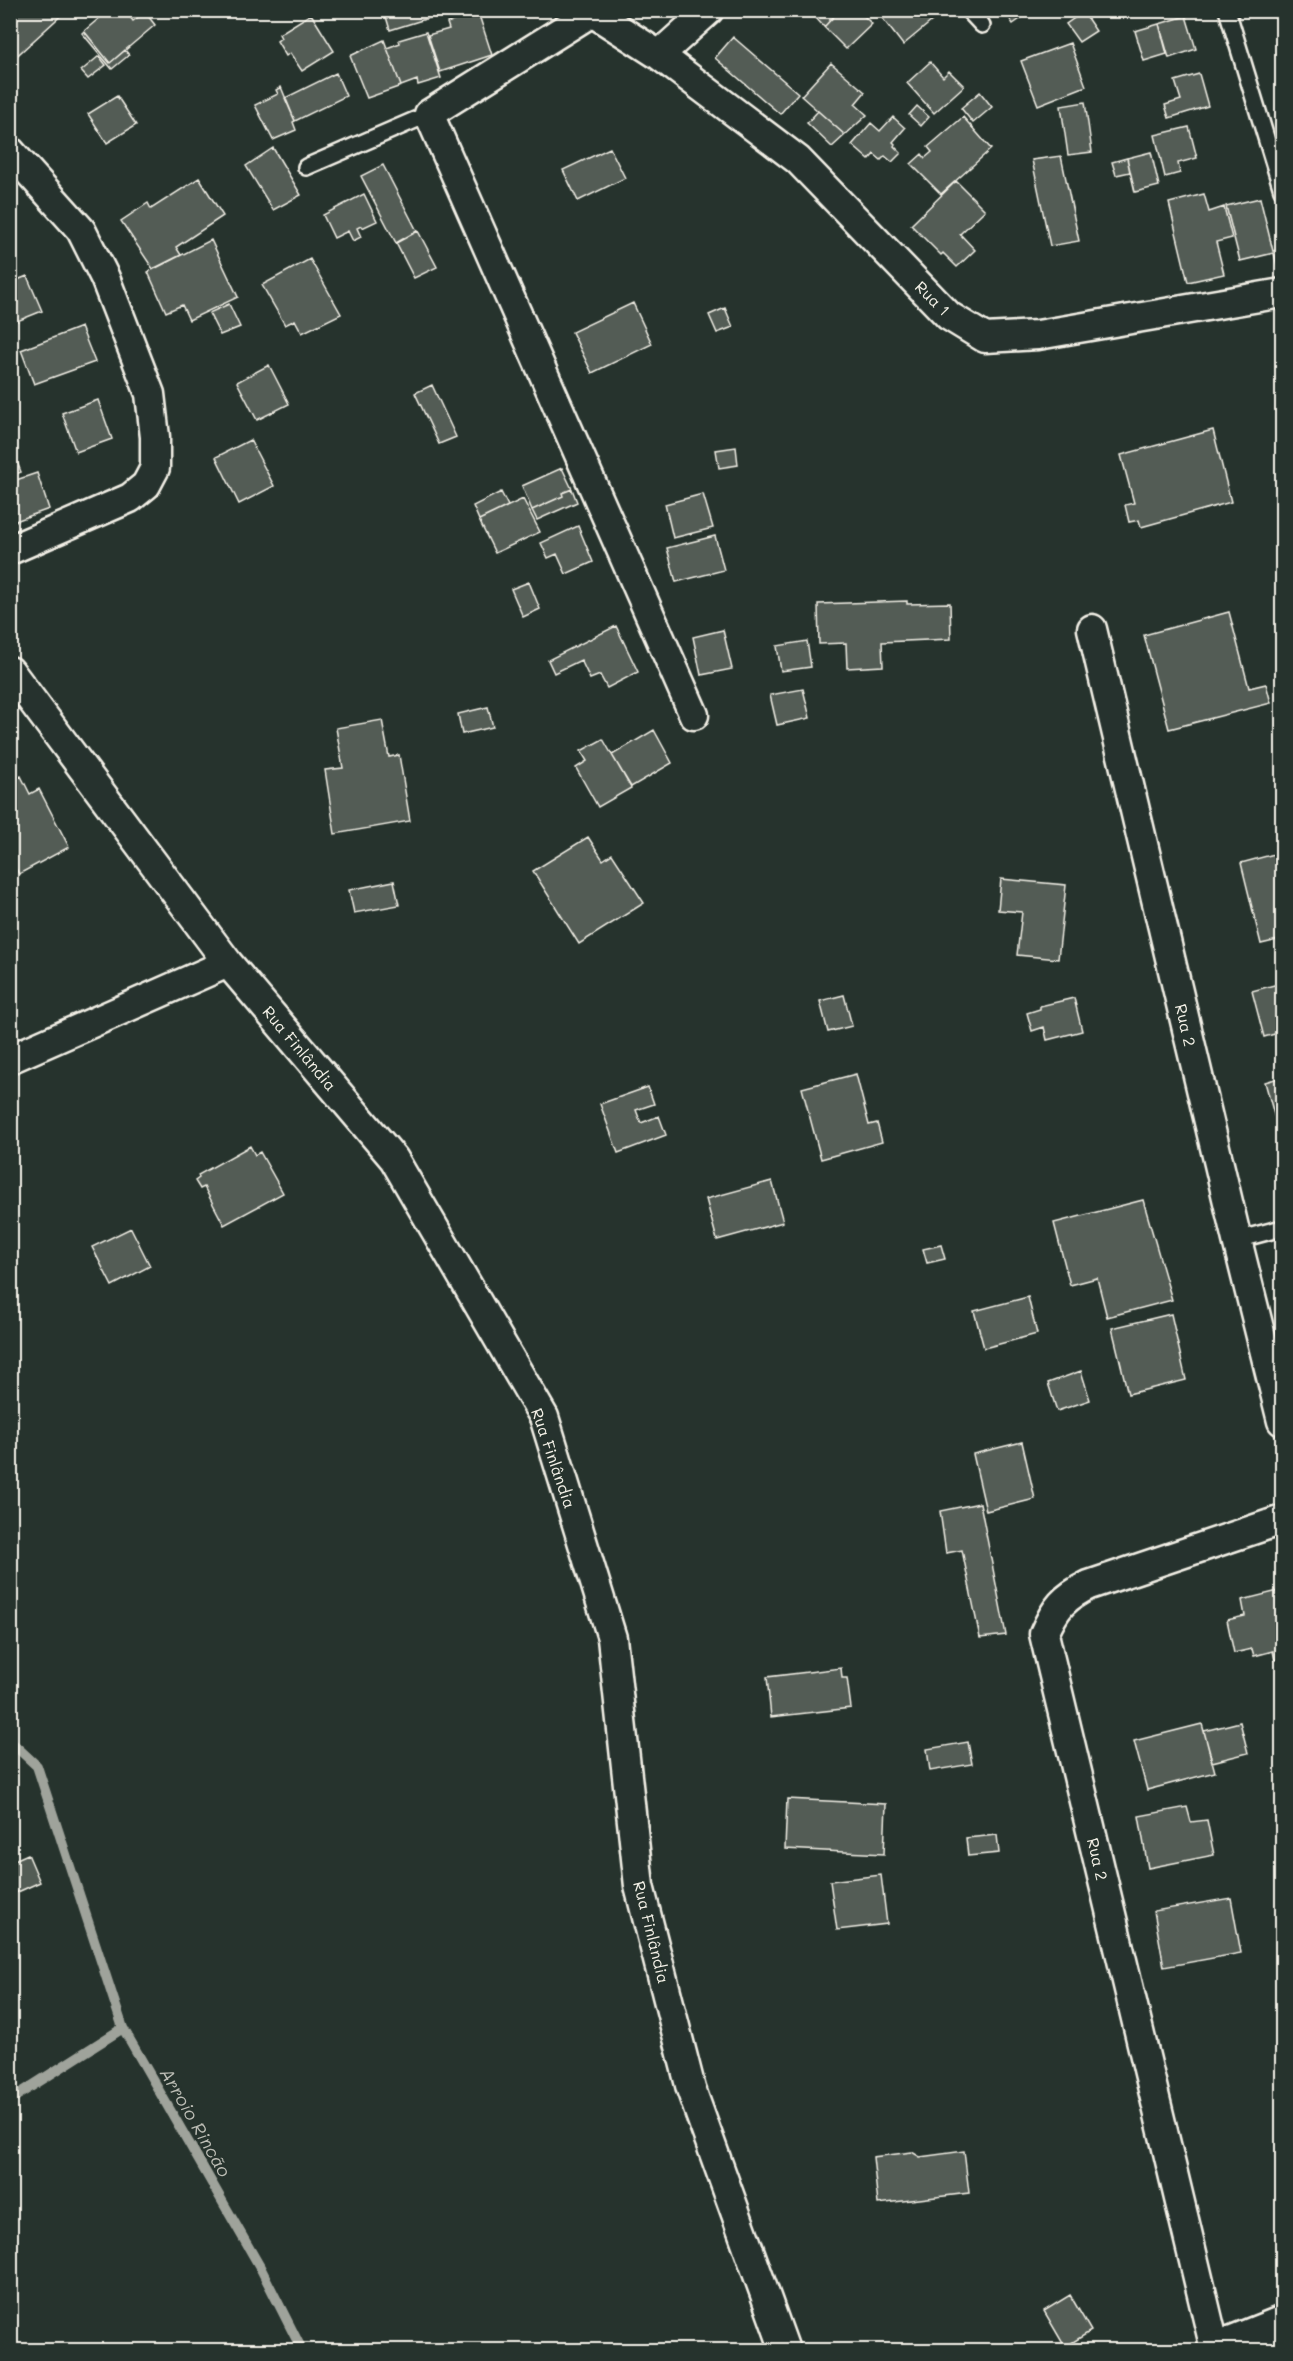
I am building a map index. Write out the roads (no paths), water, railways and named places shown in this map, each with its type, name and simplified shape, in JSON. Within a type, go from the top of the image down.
[{"type":"street","points":[[659,55],[709,10]]},
{"type":"street","points":[[590,11],[429,114],[694,715]]},
{"type":"street","name":"Rua 1","points":[[590,11],[659,55],[798,160],[949,316],[985,338],[1038,335],[1282,293]]},
{"type":"street","points":[[10,151],[81,230],[101,269],[150,394],[155,437],[155,468],[146,485],[130,498],[10,550]]},
{"type":"street","name":"Rua 2","points":[[1092,629],[1282,1421]]},
{"type":"street","name":"Rua Finlândia","points":[[10,671],[228,963],[394,1159],[544,1418],[612,1638],[639,1886],[691,2089],[785,2350]]},
{"type":"street","points":[[10,1059],[228,963]]},
{"type":"street","name":"Rua 2","points":[[1214,2350],[1044,1634],[1052,1615],[1069,1595],[1089,1586],[1282,1520]]},
{"type":"street","points":[[1214,2350],[1282,2323]]},
{"type":"lane","points":[[968,10],[982,25]]},
{"type":"lane","points":[[1227,10],[1282,190]]},
{"type":"lane","points":[[306,167],[429,114]]},
{"type":"lane","points":[[1237,1240],[1282,1228]]},
{"type":"waterway","points":[[10,1741],[37,1766],[123,2028]]},
{"type":"waterway","name":"Arroio Rincão","points":[[10,2100],[123,2028],[260,2267],[302,2350]]}]
